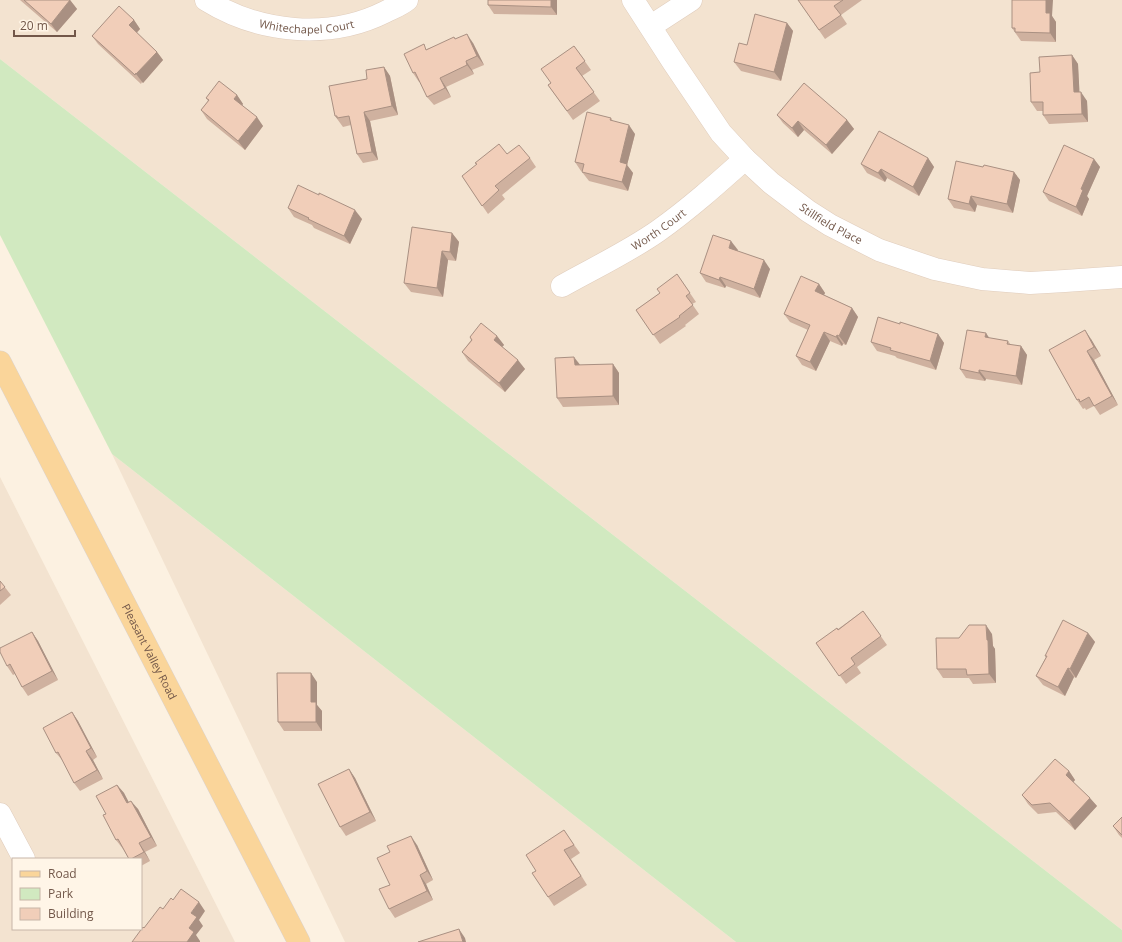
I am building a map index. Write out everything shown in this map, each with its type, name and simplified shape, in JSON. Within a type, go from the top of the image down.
[{"type":"main road","name":"Pleasant Valley Road","points":[[0,362],[298,942]]},
{"type":"street","name":"Whitechapel Court","points":[[206,0],[216,7],[236,16],[260,24],[282,28],[308,29],[330,28],[355,23],[376,16],[407,0]]},
{"type":"street","name":"Stillfield Place","points":[[634,0],[673,62],[721,133],[745,159],[778,188],[808,211],[830,225],[879,250],[935,269],[982,278],[1030,283],[1122,276]]},
{"type":"street","points":[[651,26],[691,0]]},
{"type":"street","name":"Worth Court","points":[[562,286],[657,232],[685,211],[745,159]]},
{"type":"street","points":[[0,814],[23,858]]},
{"type":"shaded area","points":[[0,0],[1122,0],[1122,930],[0,59]]},
{"type":"shaded area","points":[[112,454],[736,942],[345,942]]},
{"type":"shaded area","points":[[0,477],[235,942],[0,942]]},
{"type":"green space","points":[[0,59],[1122,930],[1122,942],[736,942],[112,454],[0,235]]},
{"type":"building","points":[[24,0],[70,0],[51,24]]},
{"type":"building","points":[[488,0],[551,0],[551,7],[488,5]]},
{"type":"building","points":[[798,0],[843,0],[834,6],[841,15],[819,30]]},
{"type":"building","points":[[1012,0],[1046,0],[1046,13],[1050,13],[1050,33],[1015,32],[1015,28],[1012,28]]},
{"type":"building","points":[[119,6],[134,20],[129,25],[157,52],[135,75],[92,36]]},
{"type":"building","points":[[755,14],[787,23],[774,72],[734,62],[739,43],[747,45]]},
{"type":"building","points":[[467,34],[477,56],[466,61],[467,65],[440,78],[445,88],[427,97],[415,72],[413,73],[404,54],[424,44],[426,50],[454,37],[455,39]]},
{"type":"building","points":[[574,46],[585,61],[576,68],[594,92],[567,111],[548,85],[551,83],[541,69]]},
{"type":"building","points":[[1072,55],[1074,92],[1081,92],[1082,114],[1043,115],[1043,102],[1031,102],[1030,73],[1040,72],[1039,57]]},
{"type":"building","points":[[384,67],[392,106],[364,112],[372,152],[357,154],[349,116],[337,118],[337,116],[335,116],[329,86],[367,79],[366,70]]},
{"type":"building","points":[[219,81],[237,95],[234,99],[257,117],[238,141],[201,110],[209,100],[206,98]]},
{"type":"building","points":[[804,83],[847,120],[826,145],[798,121],[792,128],[777,115]]},
{"type":"building","points":[[587,112],[611,118],[610,120],[629,125],[620,162],[627,164],[622,182],[582,172],[584,164],[575,162]]},
{"type":"building","points":[[879,131],[928,158],[913,187],[881,169],[878,173],[861,164]]},
{"type":"building","points":[[499,144],[507,154],[519,145],[530,158],[495,186],[499,190],[482,206],[462,176],[477,164],[475,163]]},
{"type":"building","points":[[1064,145],[1094,159],[1081,189],[1083,190],[1076,207],[1043,192]]},
{"type":"building","points":[[956,161],[983,167],[984,165],[1014,172],[1007,204],[971,196],[969,204],[948,199]]},
{"type":"building","points":[[298,185],[355,210],[344,236],[288,208]]},
{"type":"building","points":[[412,227],[452,233],[450,252],[442,251],[437,288],[404,283]]},
{"type":"building","points":[[713,235],[731,241],[729,248],[764,260],[754,289],[720,277],[719,280],[700,273]]},
{"type":"building","points":[[677,274],[690,293],[686,296],[693,305],[679,316],[680,317],[653,335],[636,310],[660,293],[657,289]]},
{"type":"building","points":[[801,276],[819,284],[815,291],[852,308],[839,336],[837,335],[836,337],[824,332],[810,362],[796,356],[810,325],[784,314]]},
{"type":"building","points":[[878,317],[938,334],[930,361],[890,350],[891,348],[871,342]]},
{"type":"building","points":[[481,323],[497,336],[494,340],[518,360],[499,383],[462,352],[472,340],[470,337]]},
{"type":"building","points":[[967,330],[986,333],[985,337],[1008,341],[1007,344],[1021,346],[1016,376],[979,370],[979,373],[960,369]]},
{"type":"building","points":[[1085,330],[1094,347],[1087,351],[1112,396],[1094,406],[1089,397],[1080,402],[1079,399],[1077,400],[1049,350]]},
{"type":"building","points":[[574,357],[575,365],[613,364],[613,396],[557,398],[555,358]]},
{"type":"building","points":[[0,581],[5,587],[0,591]]},
{"type":"building","points":[[863,611],[881,636],[851,658],[855,664],[839,676],[816,643],[837,628],[838,630]]},
{"type":"building","points":[[1063,620],[1088,633],[1070,669],[1068,668],[1058,687],[1036,676],[1047,656],[1045,656]]},
{"type":"building","points":[[969,625],[986,625],[989,674],[967,675],[966,669],[937,669],[936,638],[959,638]]},
{"type":"building","points":[[32,632],[52,671],[22,687],[10,664],[7,666],[0,652],[0,648]]},
{"type":"building","points":[[277,673],[311,673],[311,702],[316,702],[316,722],[278,722]]},
{"type":"building","points":[[72,712],[91,748],[86,751],[97,770],[74,783],[58,752],[56,753],[43,728]]},
{"type":"building","points":[[1055,759],[1069,771],[1066,775],[1090,798],[1069,821],[1050,803],[1032,805],[1022,795]]},
{"type":"building","points":[[349,769],[370,812],[340,827],[318,784]]},
{"type":"building","points":[[117,785],[127,803],[131,801],[151,837],[139,843],[144,852],[133,858],[128,858],[118,839],[116,840],[103,815],[106,814],[96,796]]},
{"type":"building","points":[[1122,817],[1122,835],[1113,826]]},
{"type":"building","points":[[564,830],[574,845],[564,850],[581,876],[548,897],[532,873],[536,871],[526,855]]},
{"type":"building","points":[[411,836],[427,871],[420,875],[427,891],[389,909],[379,889],[390,885],[377,858],[390,852],[387,846]]},
{"type":"building","points":[[181,889],[199,902],[191,913],[197,917],[189,928],[194,932],[187,942],[132,942],[160,907],[163,909],[171,898],[173,900]]},
{"type":"building","points":[[459,929],[463,942],[418,942]]}]
